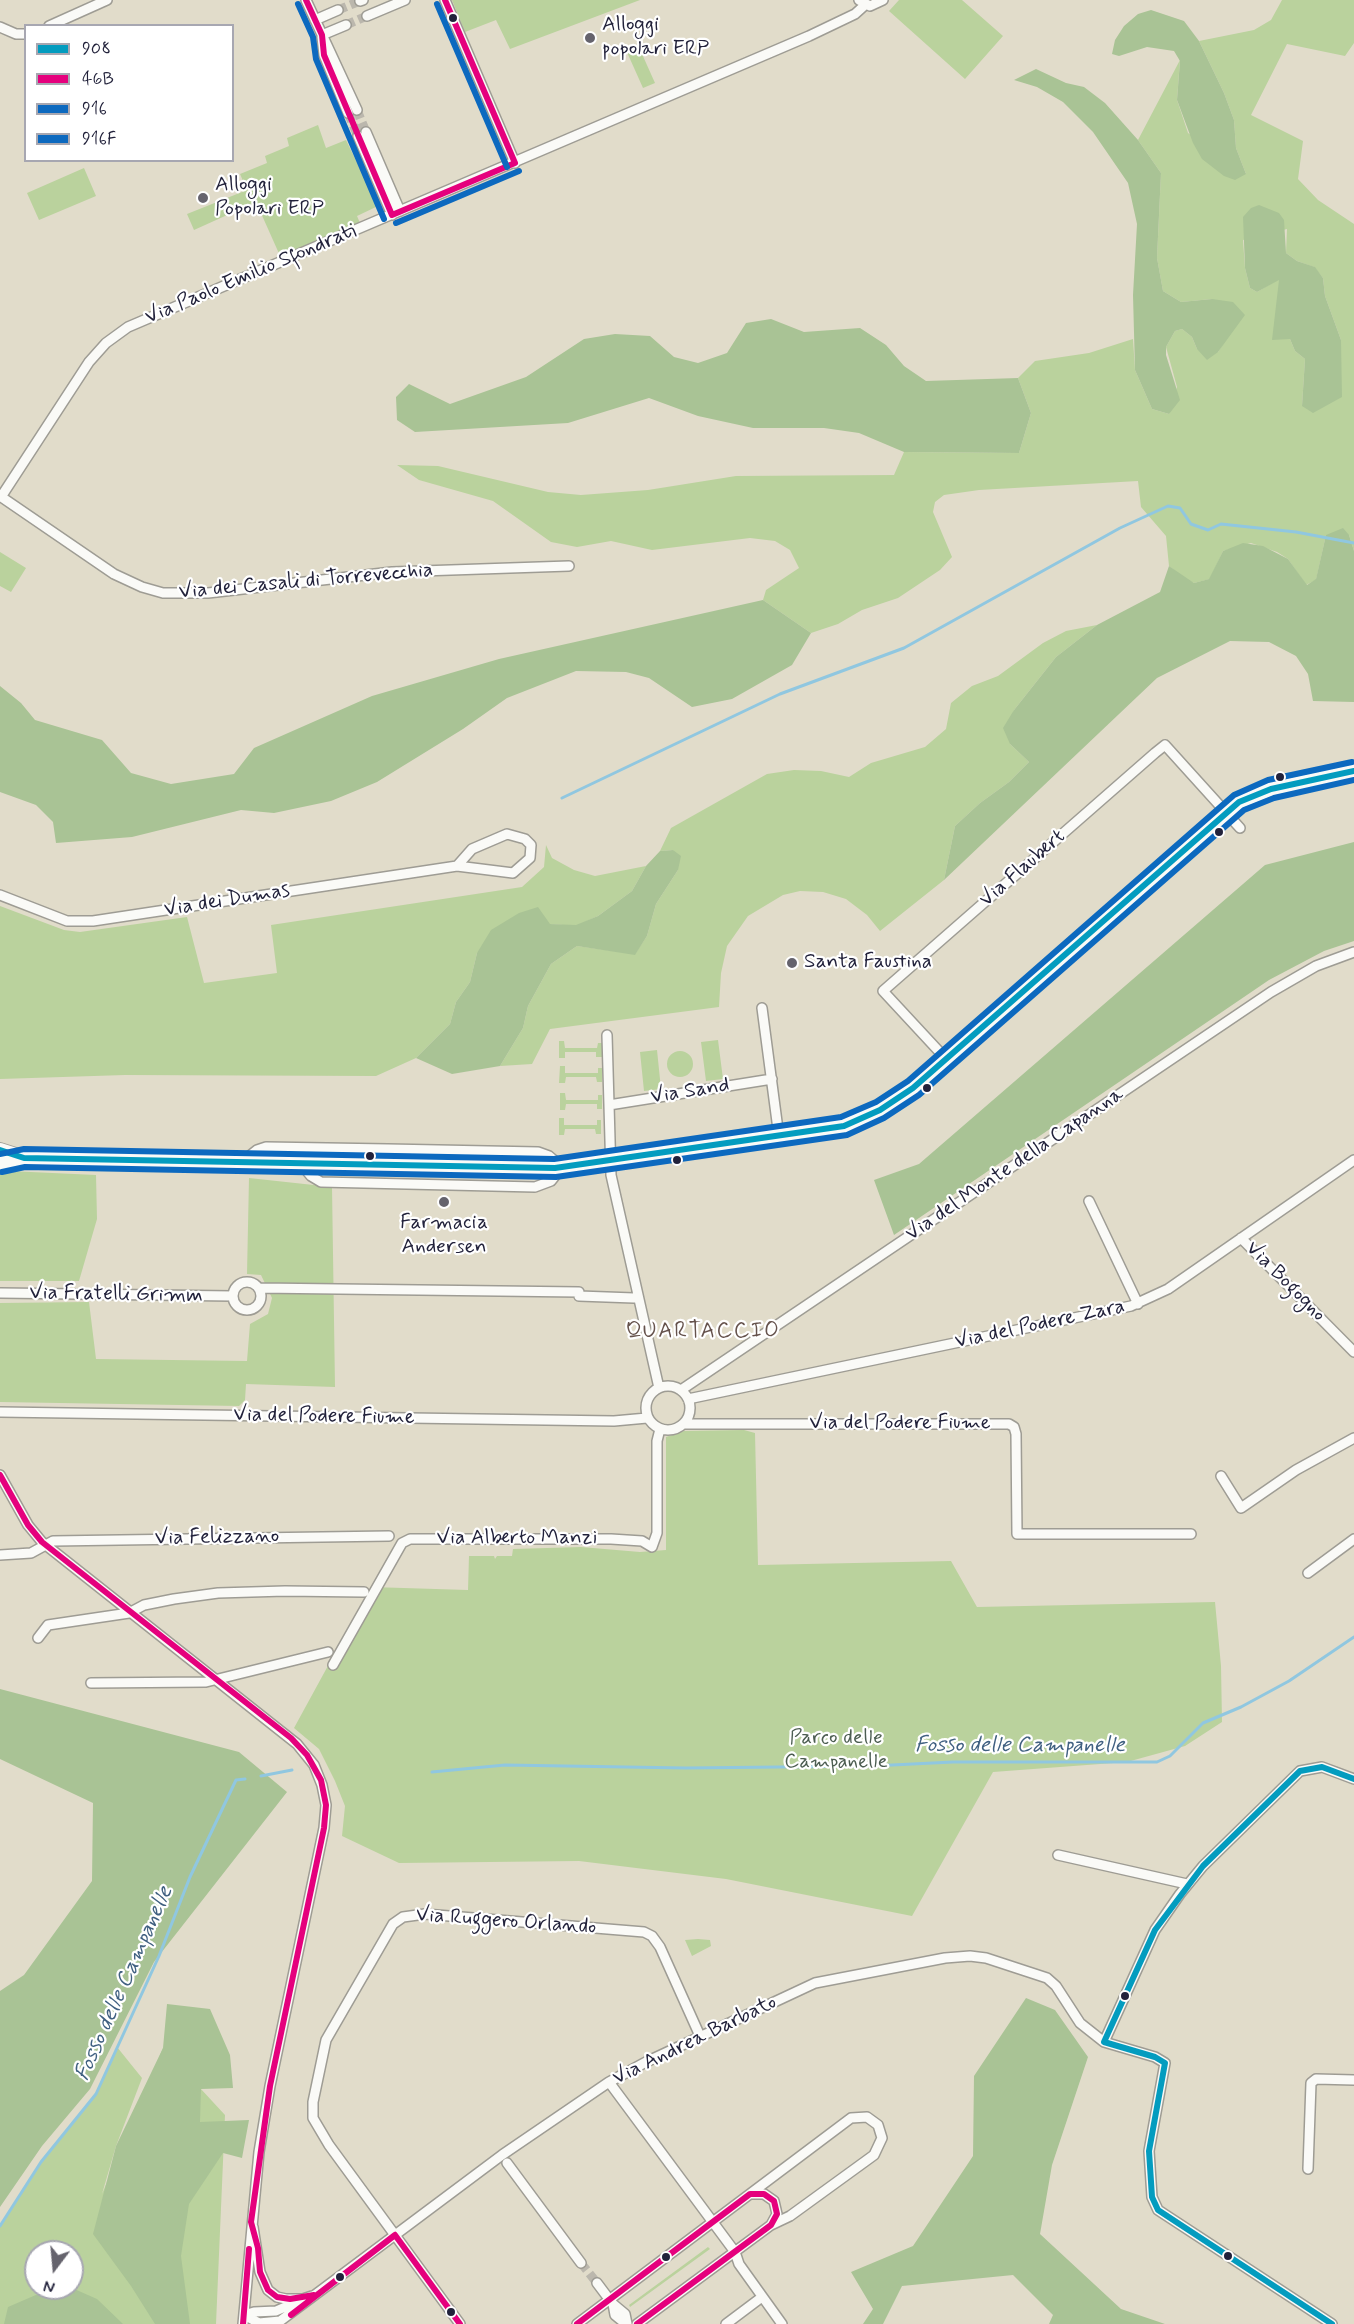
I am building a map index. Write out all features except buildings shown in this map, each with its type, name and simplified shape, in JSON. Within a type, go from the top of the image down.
[{"type":"street","points":[[53,24],[107,0]]},
{"type":"street","points":[[306,0],[353,112]]},
{"type":"street","points":[[367,16],[405,0]]},
{"type":"street","points":[[446,0],[515,163]]},
{"type":"street","name":"Via Paolo Emilio Sfondrati","points":[[1,496],[89,362],[106,343],[128,327],[835,24],[855,14],[862,2],[875,5],[883,0]]},
{"type":"street","points":[[315,20],[338,10]]},
{"type":"street","points":[[322,35],[346,25]]},
{"type":"street","points":[[0,27],[16,34],[24,34]]},
{"type":"street","points":[[362,134],[396,213]]},
{"type":"street","name":"Via dei Casali di Torrevecchia","points":[[1,496],[114,574],[131,583],[163,593],[208,593],[392,572],[569,566]]},
{"type":"street","name":"Via Flaubert","points":[[946,1060],[883,991],[1165,745],[1225,814]]},
{"type":"street","points":[[0,1163],[24,1158],[562,1167],[610,1162],[839,1127],[870,1115],[904,1095],[1239,802],[1264,792],[1354,771]]},
{"type":"street","points":[[1225,814],[1240,828]]},
{"type":"street","name":"Via dei Dumas","points":[[0,895],[76,922],[457,866],[513,873],[530,858],[531,845],[525,839],[507,834],[472,849],[457,866]]},
{"type":"street","name":"Via del Monte della Capanna","points":[[681,1390],[1271,992],[1316,966],[1354,952]]},
{"type":"street","points":[[762,1008],[779,1137]]},
{"type":"street","points":[[607,1035],[610,1162],[659,1388]]},
{"type":"street","name":"Via Sand","points":[[609,1105],[772,1079]]},
{"type":"street","points":[[242,1162],[257,1150],[266,1147],[538,1152],[549,1156],[562,1167]]},
{"type":"street","points":[[0,1150],[24,1158]]},
{"type":"street","name":"Via del Podere Zara","points":[[688,1399],[1102,1314],[1138,1304],[1168,1289],[1354,1160]]},
{"type":"street","points":[[1089,1201],[1138,1304]]},
{"type":"street","name":"Via Bogogno","points":[[1241,1238],[1354,1352]]},
{"type":"street","name":"Via Fratelli Grimm","points":[[243,1283],[252,1283],[259,1288],[260,1302],[254,1309],[240,1308],[233,1296],[236,1288],[243,1283]]},
{"type":"street","points":[[259,1288],[579,1292],[579,1296],[634,1298]]},
{"type":"street","name":"Via Fratelli Grimm","points":[[0,1293],[233,1296]]},
{"type":"street","points":[[671,1386],[681,1390],[688,1399],[690,1415],[684,1424],[673,1431],[660,1429],[647,1418],[647,1400],[659,1388],[671,1386]]},
{"type":"street","name":"Via del Podere Fiume","points":[[0,1412],[614,1421],[647,1418]]},
{"type":"street","name":"Via del Podere Fiume","points":[[684,1424],[1007,1424],[1013,1426],[1016,1432],[1017,1534],[1191,1533]]},
{"type":"street","name":"Via Alberto Manzi","points":[[333,1665],[402,1543],[410,1539],[611,1539],[642,1541],[652,1547],[657,1533],[657,1441],[660,1429]]},
{"type":"street","points":[[1221,1476],[1241,1508],[1296,1470],[1354,1438]]},
{"type":"street","points":[[0,1475],[28,1525],[45,1545],[300,1746],[316,1769],[326,1805],[318,1860],[268,2095],[251,2222],[243,2320]]},
{"type":"street","name":"Via Felizzano","points":[[0,1555],[29,1553],[45,1545],[65,1541],[389,1536]]},
{"type":"street","points":[[1308,1573],[1354,1539]]},
{"type":"street","points":[[38,1638],[48,1625],[129,1613],[144,1605],[218,1593],[364,1592]]},
{"type":"street","points":[[91,1683],[206,1682],[214,1678],[328,1652]]},
{"type":"street","points":[[1332,2324],[1164,2217],[1156,2208],[1151,2191],[1149,2151],[1165,2063],[1155,2057],[1104,2042],[1141,1956],[1165,1913],[1187,1884],[1288,1781],[1305,1769],[1322,1767],[1354,1779]]},
{"type":"street","points":[[1058,1855],[1187,1884]]},
{"type":"street","name":"Via Ruggero Orlando","points":[[460,2324],[321,2134],[312,2113],[326,2040],[388,1930],[397,1919],[409,1915],[425,1914],[649,1934],[660,1947],[700,2036]]},
{"type":"street","name":"Via Andrea Barbato","points":[[243,2320],[259,2323],[278,2322],[296,2311],[314,2295],[502,2155],[609,2082],[700,2036],[826,1979],[945,1958],[970,1956],[1036,1972],[1047,1978],[1056,1986],[1080,2023],[1104,2042]]},
{"type":"street","points":[[1308,2169],[1311,2083],[1316,2079],[1354,2080]]},
{"type":"street","points":[[609,2082],[735,2252],[739,2264],[782,2324]]},
{"type":"street","points":[[577,2324],[851,2118],[867,2117],[878,2125],[882,2138],[874,2155],[790,2216],[771,2225],[637,2324]]},
{"type":"street","points":[[507,2163],[581,2263]]},
{"type":"street","points":[[750,2194],[764,2194],[774,2201],[777,2214],[771,2225]]},
{"type":"street","name":"Via Andrea Barbato","points":[[251,2222],[258,2248],[260,2272],[266,2287],[277,2297],[303,2299],[314,2295]]},
{"type":"street","points":[[597,2283],[606,2295]]},
{"type":"street","points":[[726,2324],[762,2297]]},
{"type":"street","points":[[243,2320],[254,2312],[276,2312],[303,2299]]},
{"type":"green space","points":[[452,0],[640,0],[510,49],[496,20],[465,32]]},
{"type":"green space","points":[[899,0],[962,0],[1003,36],[965,79],[889,11]]},
{"type":"green space","points":[[1282,0],[1354,0],[1354,43],[1345,56],[1287,44],[1251,115],[1303,141],[1298,179],[1318,200],[1354,224],[1354,551],[1349,535],[1326,535],[1316,580],[1306,585],[1288,559],[1277,552],[1251,543],[1223,551],[1210,579],[1194,583],[1185,579],[1169,566],[1166,536],[1141,507],[1138,481],[979,490],[944,495],[935,502],[933,512],[952,557],[940,570],[898,598],[862,610],[838,624],[811,633],[763,600],[766,590],[799,568],[790,550],[775,541],[750,538],[652,550],[611,541],[577,547],[551,542],[493,501],[419,480],[397,465],[438,466],[548,492],[581,495],[648,490],[736,476],[894,475],[904,452],[1019,453],[1031,413],[1018,378],[1035,361],[1089,353],[1133,339],[1135,370],[1152,409],[1169,414],[1177,387],[1166,347],[1175,331],[1182,329],[1192,337],[1197,349],[1218,352],[1224,342],[1212,299],[1181,302],[1163,291],[1157,258],[1161,173],[1138,140],[1180,60],[1177,100],[1188,133],[1246,174],[1236,148],[1234,120],[1199,41],[1254,30],[1271,20]],"holes":[[[1287,229],[1286,253],[1297,261],[1314,267],[1323,278],[1325,296],[1341,340],[1339,367],[1302,406],[1305,359],[1295,351],[1290,339],[1279,279],[1257,292],[1250,288],[1245,268],[1243,240]]]},
{"type":"green space","points":[[1151,10],[1184,21],[1199,41],[1234,120],[1236,148],[1246,174],[1235,180],[1224,176],[1202,159],[1193,143],[1177,100],[1180,61],[1174,51],[1147,47],[1119,56],[1112,54],[1115,40],[1124,26],[1138,14]]},
{"type":"green space","points":[[638,45],[655,83],[643,88],[626,50]]},
{"type":"green space","points":[[1036,69],[1066,83],[1084,87],[1105,103],[1138,140],[1161,173],[1157,258],[1163,291],[1181,302],[1212,299],[1233,302],[1245,315],[1218,352],[1207,360],[1197,349],[1192,337],[1182,329],[1175,331],[1166,347],[1166,355],[1180,400],[1169,414],[1152,409],[1135,370],[1133,295],[1137,224],[1128,183],[1093,132],[1063,102],[1037,87],[1014,80]]},
{"type":"green space","points":[[318,125],[326,148],[346,140],[378,206],[357,216],[360,223],[281,258],[256,202],[194,230],[187,214],[247,190],[240,174],[267,163],[265,156],[289,146],[287,138]]},
{"type":"green space","points":[[84,168],[96,196],[39,220],[27,193]]},
{"type":"green space","points":[[1259,205],[1279,213],[1284,220],[1286,253],[1297,261],[1315,267],[1323,278],[1325,296],[1341,340],[1342,397],[1313,413],[1302,406],[1305,359],[1295,351],[1290,339],[1272,340],[1279,280],[1257,292],[1250,288],[1245,268],[1243,217],[1251,208]]},
{"type":"green space","points":[[771,319],[804,332],[860,328],[886,345],[904,366],[926,381],[1018,378],[1031,413],[1019,453],[904,452],[859,433],[824,428],[753,428],[698,416],[649,398],[568,423],[415,432],[397,420],[396,397],[409,384],[450,404],[526,377],[584,339],[615,334],[650,336],[674,357],[698,363],[727,353],[746,323]]},
{"type":"green space","points":[[1343,528],[1349,535],[1354,551],[1354,702],[1313,701],[1308,674],[1296,656],[1269,642],[1230,641],[1157,678],[944,880],[955,826],[980,803],[1009,782],[1029,762],[1010,744],[1003,728],[1014,710],[1056,657],[1097,625],[1160,592],[1169,566],[1194,583],[1209,579],[1223,551],[1243,543],[1263,546],[1288,559],[1307,585],[1316,579],[1326,535]]},
{"type":"green space","points":[[0,552],[26,568],[11,592],[0,586]]},
{"type":"green space","points":[[763,600],[811,633],[792,665],[732,699],[692,707],[649,678],[626,672],[576,671],[507,698],[463,729],[377,782],[331,801],[274,813],[241,810],[132,837],[56,843],[53,822],[36,805],[0,792],[0,686],[21,703],[35,720],[102,740],[131,773],[171,784],[234,774],[254,748],[372,696],[499,659]]},
{"type":"green space","points":[[1097,625],[1056,657],[1014,710],[1010,744],[1029,762],[1009,782],[980,803],[955,826],[944,880],[880,931],[867,915],[846,899],[823,892],[800,891],[783,895],[748,916],[727,946],[721,973],[719,1007],[550,1029],[532,1064],[500,1066],[523,1028],[528,1006],[551,964],[577,946],[635,954],[647,936],[656,904],[678,870],[673,850],[660,851],[671,828],[767,774],[794,770],[821,771],[849,777],[871,763],[925,747],[946,729],[951,703],[972,686],[998,676],[1043,643],[1066,631]]},
{"type":"green space","points":[[1354,842],[1354,941],[1324,951],[1269,980],[894,1235],[874,1180],[919,1164],[1265,865]]},
{"type":"green space","points":[[546,845],[552,858],[574,870],[595,876],[646,866],[632,891],[598,916],[576,926],[550,924],[477,953],[470,982],[456,1002],[450,1024],[416,1058],[376,1076],[125,1075],[0,1079],[0,906],[64,930],[80,932],[187,917],[204,983],[277,973],[271,925],[522,887],[544,867]]},
{"type":"green space","points":[[673,850],[681,856],[678,870],[656,904],[647,936],[635,955],[577,946],[551,964],[528,1006],[523,1028],[500,1066],[452,1074],[416,1058],[450,1024],[456,1002],[470,982],[477,953],[491,930],[519,913],[538,907],[550,924],[576,925],[598,916],[632,891],[646,866],[660,851]]},
{"type":"green space","points":[[718,1040],[723,1079],[706,1081],[701,1042]]},
{"type":"green space","points":[[559,1041],[564,1041],[565,1048],[597,1048],[598,1043],[602,1043],[602,1057],[596,1057],[596,1052],[565,1052],[565,1058],[559,1058]]},
{"type":"green space","points":[[657,1050],[661,1089],[644,1091],[640,1052]]},
{"type":"green space","points":[[680,1051],[689,1055],[693,1064],[689,1073],[680,1077],[671,1073],[667,1064],[671,1055]]},
{"type":"green space","points":[[560,1066],[565,1066],[565,1073],[598,1073],[598,1068],[602,1068],[602,1082],[597,1082],[596,1077],[566,1077],[565,1083],[559,1083]]},
{"type":"green space","points":[[560,1093],[565,1093],[566,1100],[598,1100],[598,1095],[602,1095],[602,1109],[597,1109],[597,1104],[566,1104],[565,1110],[560,1110]]},
{"type":"green space","points":[[559,1118],[564,1118],[564,1125],[597,1125],[597,1120],[601,1120],[601,1134],[596,1134],[595,1129],[565,1129],[564,1135],[559,1135]]},
{"type":"green space","points":[[9,1171],[96,1175],[97,1219],[79,1281],[0,1281],[0,1174]]},
{"type":"green space","points":[[249,1178],[332,1187],[335,1387],[246,1384],[245,1400],[239,1406],[0,1402],[0,1303],[89,1302],[96,1359],[247,1361],[250,1324],[268,1314],[272,1298],[261,1275],[247,1274]]},
{"type":"green space","name":"Parco delle Campanelle","points":[[744,1430],[755,1433],[758,1565],[951,1561],[977,1607],[1215,1602],[1221,1666],[1222,1722],[1185,1746],[1127,1762],[993,1772],[912,1916],[726,1879],[579,1861],[399,1863],[342,1836],[345,1806],[335,1781],[319,1749],[294,1728],[371,1587],[468,1590],[469,1556],[494,1556],[495,1559],[497,1556],[512,1556],[513,1549],[581,1547],[640,1552],[666,1550],[666,1437],[684,1431]]},
{"type":"green space","points":[[0,1689],[239,1752],[287,1792],[154,1962],[90,2089],[42,2146],[0,2207],[0,1991],[24,1975],[92,1881],[93,1803],[0,1759]]},
{"type":"green space","points":[[685,1940],[710,1940],[711,1946],[692,1956]]},
{"type":"green space","points":[[1026,1998],[1055,2010],[1088,2057],[1052,2165],[1040,2234],[1121,2309],[1165,2324],[1049,2324],[1053,2315],[1013,2275],[902,2286],[883,2324],[863,2324],[873,2309],[851,2272],[913,2246],[973,2156],[974,2076]]},
{"type":"green space","points":[[167,2004],[210,2009],[230,2055],[233,2088],[201,2089],[200,2122],[249,2120],[242,2158],[223,2153],[189,2204],[181,2256],[190,2324],[155,2324],[93,2234],[116,2146],[163,2048]]},
{"type":"green space","points":[[117,2047],[142,2078],[116,2146],[102,2194],[163,2048],[225,2115],[216,2324],[0,2324],[0,2226],[41,2162],[96,2094]]},
{"type":"green space","points":[[708,2247],[710,2249],[630,2307],[629,2305]]},
{"type":"green space","points":[[84,2293],[97,2299],[123,2324],[4,2324],[8,2307],[24,2300],[84,2300]]},
{"type":"waterway","points":[[562,798],[780,694],[904,648],[1120,528],[1168,506],[1180,508],[1191,524],[1208,530],[1221,524],[1296,532],[1354,543]]},
{"type":"waterway","name":"Fosso delle Campanelle","points":[[432,1772],[505,1765],[686,1768],[872,1766],[953,1762],[1157,1762],[1170,1756],[1203,1723],[1241,1707],[1289,1681],[1354,1637]]},
{"type":"waterway","name":"Fosso delle Campanelle","points":[[261,1776],[292,1770]]},
{"type":"waterway","name":"Fosso delle Campanelle","points":[[0,2226],[41,2162],[96,2094],[159,1956],[190,1877],[236,1780],[245,1779]]},
{"type":"tunnel","points":[[338,10],[360,1]]},
{"type":"tunnel","points":[[346,25],[367,16]]},
{"type":"tunnel","points":[[357,110],[366,132]]},
{"type":"tunnel","points":[[348,113],[358,136]]},
{"type":"tunnel","points":[[581,2263],[597,2283]]},
{"type":"transit line","name":"46B","points":[[306,0],[322,35],[324,55],[392,215]]},
{"type":"transit line","name":"46B","points":[[445,0],[515,163]]},
{"type":"transit line","points":[[298,4],[313,37],[316,59],[384,219]]},
{"type":"transit line","points":[[437,4],[507,167]]},
{"type":"transit line","name":"46B","points":[[392,215],[515,163]]},
{"type":"transit line","points":[[396,223],[519,171]]},
{"type":"transit line","name":"916F","points":[[0,1154],[24,1149],[554,1159],[841,1117],[876,1102],[908,1081],[1234,795],[1268,780],[1352,762]]},
{"type":"transit line","name":"908","points":[[0,1150],[24,1158],[555,1168],[844,1126],[880,1110],[913,1088],[1239,802],[1271,789],[1354,771]]},
{"type":"transit line","name":"916","points":[[2,1172],[25,1167],[556,1177],[847,1135],[884,1118],[919,1095],[1244,810],[1274,798],[1354,780]]},
{"type":"transit line","name":"46B","points":[[0,1475],[28,1525],[42,1542],[291,1738],[307,1755],[321,1780],[326,1805],[324,1828],[270,2086],[251,2222],[258,2248],[260,2272],[268,2290],[277,2297],[290,2299],[314,2295]]},
{"type":"transit line","name":"908","points":[[1332,2324],[1158,2210],[1152,2197],[1149,2151],[1165,2063],[1155,2057],[1104,2042],[1155,1930],[1203,1866],[1300,1771],[1322,1767],[1354,1779]]},
{"type":"transit line","name":"46B","points":[[577,2324],[750,2194],[764,2194],[774,2201],[777,2214],[771,2225],[637,2324]]},
{"type":"transit line","name":"46B","points":[[395,2235],[460,2324]]},
{"type":"transit line","name":"46B","points":[[291,2315],[395,2235]]},
{"type":"transit line","name":"46B","points":[[243,2324],[249,2249]]},
{"type":"place","name":"Alloggi popolari ERP","points":[[590,38]]},
{"type":"place","name":"Alloggi Popolari ERP","points":[[203,198]]},
{"type":"place","name":"Santa Faustina","points":[[792,963]]},
{"type":"place","name":"Farmacia Andersen","points":[[444,1202]]},
{"type":"district","name":"QUARTACCIO","points":[[703,1332]]}]
